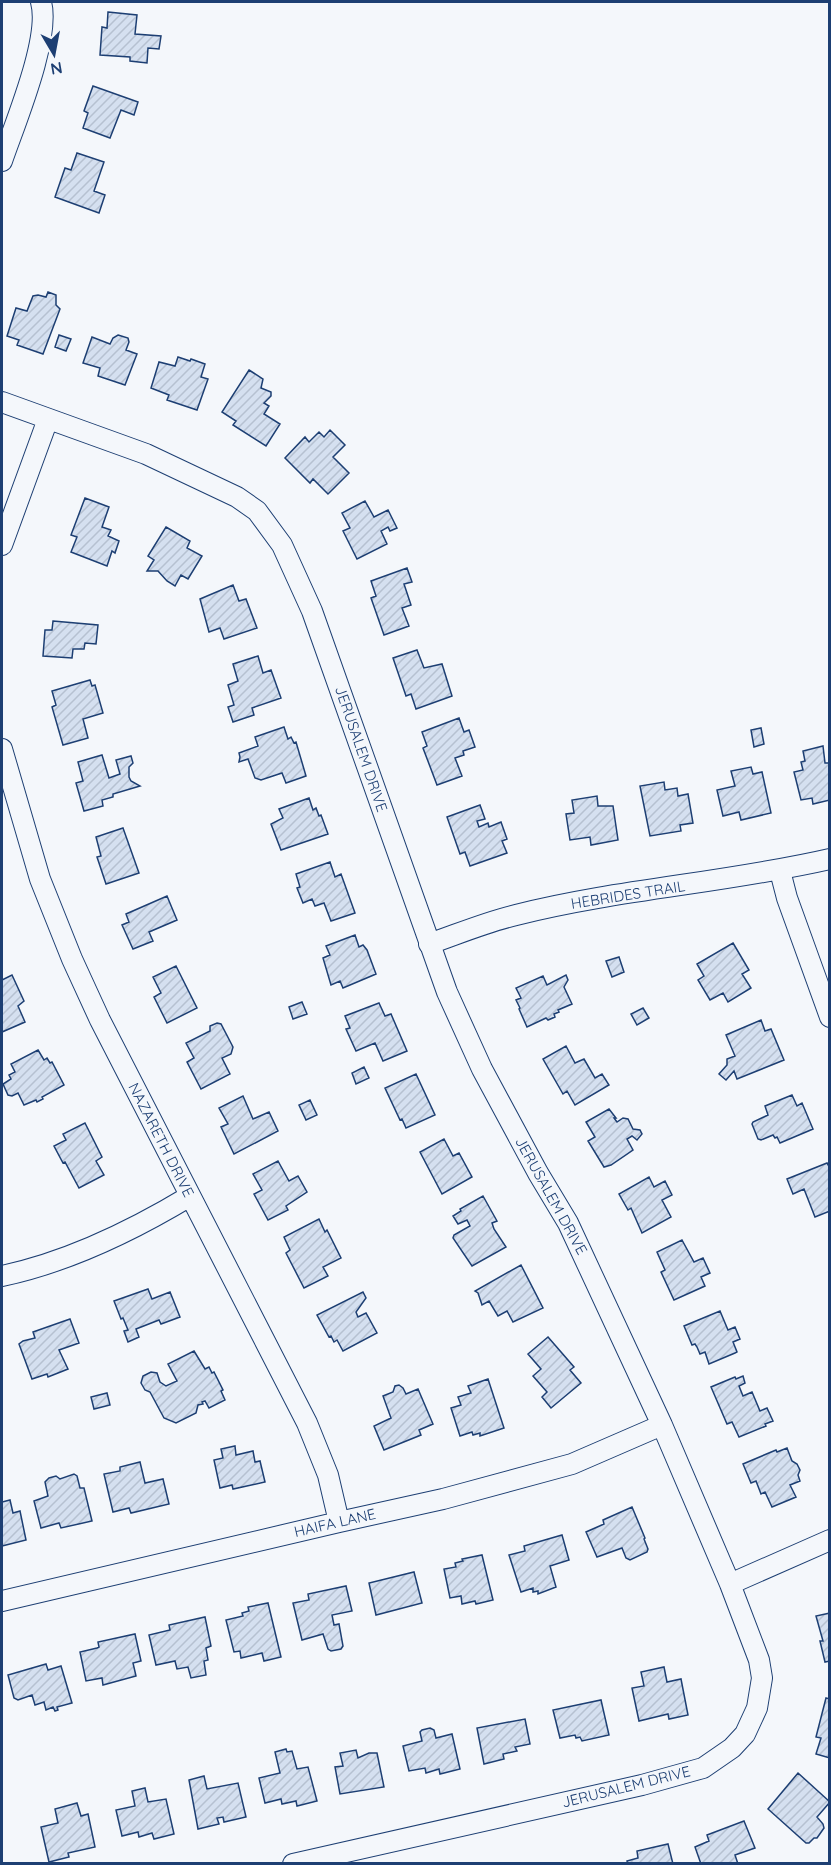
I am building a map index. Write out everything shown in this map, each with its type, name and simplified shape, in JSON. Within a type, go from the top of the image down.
[{"type":"street","points":[[2,160],[33,72],[43,27],[41,2]]},
{"type":"street","name":"JERUSALEM DRIVE","points":[[2,402],[146,454],[237,497],[257,511],[282,545],[312,611],[447,992],[482,1069],[538,1173],[568,1223],[662,1425],[730,1584],[759,1660],[762,1678],[757,1708],[744,1734],[732,1748],[703,1768],[642,1785],[293,1863]]},
{"type":"street","points":[[2,545],[48,419]]},
{"type":"street","name":"NAZARETH DRIVE","points":[[2,749],[40,879],[72,959],[100,1020],[307,1423],[328,1476],[339,1522]]},
{"type":"street","name":"HEBRIDES TRAIL","points":[[429,944],[515,915],[591,900],[780,871],[830,859]]},
{"type":"street","points":[[780,871],[787,898],[830,1017]]},
{"type":"street","points":[[2,1276],[68,1256],[129,1230],[190,1196]]},
{"type":"street","name":"HAIFA LANE","points":[[2,1601],[443,1499],[572,1464],[662,1425]]},
{"type":"street","points":[[730,1584],[830,1540]]},
{"type":"building","points":[[108,12],[137,15],[135,34],[161,36],[159,49],[148,48],[147,63],[130,61],[130,57],[100,55],[102,27],[107,28]]},
{"type":"building","points":[[93,86],[138,102],[134,115],[121,110],[110,138],[83,128],[88,113],[84,111]]},
{"type":"building","points":[[77,153],[104,162],[94,191],[105,195],[99,213],[55,197],[65,168],[71,170]]},
{"type":"building","points":[[48,292],[56,295],[56,305],[60,309],[43,354],[17,345],[19,340],[7,336],[16,308],[27,311],[33,296],[46,297]]},
{"type":"building","points":[[59,335],[71,339],[66,351],[55,347]]},
{"type":"building","points":[[118,335],[128,338],[126,350],[137,354],[125,385],[98,376],[100,368],[83,363],[92,337],[110,344]]},
{"type":"building","points":[[178,357],[205,364],[201,377],[208,379],[197,410],[167,400],[169,395],[151,388],[159,362],[175,366]]},
{"type":"building","points":[[249,370],[263,379],[261,388],[271,392],[271,396],[264,403],[269,406],[264,414],[280,424],[266,446],[233,425],[236,421],[222,412]]},
{"type":"building","points":[[330,430],[345,445],[333,457],[349,473],[328,494],[313,479],[310,483],[285,458],[305,437],[309,442],[319,432],[324,437]]},
{"type":"building","points":[[85,498],[109,507],[102,527],[111,530],[108,536],[119,541],[115,553],[112,551],[107,566],[71,552],[77,537],[71,535]]},
{"type":"building","points":[[365,501],[374,517],[388,510],[397,528],[390,531],[388,527],[381,531],[387,544],[357,559],[343,531],[350,528],[342,513]]},
{"type":"building","points":[[166,527],[190,541],[187,548],[202,556],[188,579],[181,575],[175,586],[158,571],[147,571],[154,560],[148,556]]},
{"type":"building","points":[[407,568],[412,582],[404,584],[411,605],[402,608],[409,626],[384,635],[371,598],[376,596],[371,581]]},
{"type":"building","points":[[233,585],[239,601],[246,599],[257,628],[224,639],[220,628],[209,632],[200,599]]},
{"type":"building","points":[[53,621],[98,625],[96,644],[85,643],[84,649],[73,649],[72,658],[43,656],[45,630],[52,630]]},
{"type":"building","points":[[417,650],[424,668],[442,664],[452,696],[416,709],[411,694],[406,696],[393,658]]},
{"type":"building","points":[[258,656],[263,673],[271,670],[281,698],[252,708],[254,715],[233,722],[228,707],[234,705],[228,685],[238,681],[233,664]]},
{"type":"building","points":[[90,680],[92,686],[95,685],[103,713],[83,719],[88,738],[63,745],[52,707],[56,705],[52,691]]},
{"type":"building","points":[[459,718],[464,732],[469,730],[475,747],[463,751],[464,755],[455,758],[462,776],[437,785],[423,748],[427,746],[422,732]]},
{"type":"building","points":[[284,727],[288,739],[291,737],[294,743],[296,742],[306,776],[286,783],[282,773],[261,780],[255,778],[248,759],[239,762],[239,753],[258,746],[255,737]]},
{"type":"building","points":[[761,728],[764,744],[754,747],[751,730]]},
{"type":"building","points":[[823,746],[825,763],[830,763],[830,800],[813,804],[812,798],[801,800],[794,772],[803,770],[801,762],[805,761],[803,751]]},
{"type":"building","points":[[102,755],[109,778],[120,774],[116,760],[131,756],[133,763],[129,767],[129,777],[131,781],[140,786],[113,794],[113,797],[102,800],[103,806],[84,811],[76,783],[83,781],[78,762]]},
{"type":"building","points":[[751,767],[753,774],[762,772],[771,813],[741,820],[739,812],[723,816],[717,790],[735,786],[731,771]]},
{"type":"building","points":[[664,782],[665,790],[677,788],[678,796],[688,794],[693,823],[680,825],[681,831],[650,836],[640,786]]},
{"type":"building","points":[[597,796],[598,806],[613,806],[618,840],[591,845],[590,837],[570,840],[566,814],[574,813],[572,800]]},
{"type":"building","points":[[309,798],[313,810],[316,808],[319,816],[321,815],[328,834],[281,850],[271,824],[283,818],[279,809]]},
{"type":"building","points":[[480,805],[485,819],[477,821],[479,827],[488,823],[489,827],[501,822],[507,839],[502,841],[507,853],[470,866],[465,852],[460,854],[447,817]]},
{"type":"building","points":[[123,828],[139,873],[106,884],[97,857],[101,856],[96,837]]},
{"type":"building","points":[[330,862],[335,877],[341,874],[355,913],[331,921],[324,903],[315,906],[312,899],[303,903],[297,888],[300,887],[296,874]]},
{"type":"building","points":[[167,896],[177,920],[149,932],[153,941],[133,949],[122,925],[129,922],[126,914]]},
{"type":"building","points":[[355,935],[359,947],[363,945],[367,950],[376,974],[343,988],[340,981],[331,985],[323,958],[330,955],[326,946]]},
{"type":"building","points":[[733,943],[749,970],[742,974],[751,988],[728,1002],[723,993],[710,1000],[698,980],[704,976],[697,964]]},
{"type":"building","points":[[619,957],[624,972],[612,977],[606,961]]},
{"type":"building","points":[[176,966],[197,1008],[167,1023],[154,997],[161,993],[153,977]]},
{"type":"building","points":[[12,975],[24,1001],[18,1006],[25,1022],[2,1032],[2,980]]},
{"type":"building","points":[[566,975],[568,980],[564,987],[572,1004],[558,1010],[559,1012],[554,1014],[555,1017],[548,1020],[546,1018],[527,1027],[516,1000],[521,998],[516,988],[543,976],[547,985]]},
{"type":"building","points":[[302,1002],[307,1014],[293,1019],[289,1007]]},
{"type":"building","points":[[379,1003],[385,1016],[391,1014],[407,1051],[383,1061],[375,1043],[356,1051],[346,1029],[350,1028],[345,1016]]},
{"type":"building","points":[[643,1008],[649,1018],[637,1025],[631,1014]]},
{"type":"building","points":[[761,1020],[765,1031],[771,1029],[784,1060],[737,1079],[734,1071],[726,1080],[719,1074],[727,1065],[727,1059],[735,1056],[726,1035]]},
{"type":"building","points":[[221,1024],[233,1047],[231,1054],[222,1058],[230,1074],[201,1089],[187,1062],[194,1058],[186,1043],[210,1031],[210,1026]]},
{"type":"building","points":[[566,1046],[575,1063],[584,1059],[595,1078],[602,1074],[609,1085],[575,1105],[567,1091],[563,1094],[543,1059]]},
{"type":"building","points":[[38,1050],[44,1060],[47,1058],[50,1063],[52,1062],[64,1085],[37,1102],[36,1100],[24,1105],[18,1093],[8,1095],[3,1084],[11,1079],[9,1075],[15,1072],[11,1064]]},
{"type":"building","points":[[364,1067],[369,1078],[356,1084],[352,1073]]},
{"type":"building","points":[[416,1074],[435,1115],[406,1128],[385,1088]]},
{"type":"building","points":[[792,1095],[797,1106],[802,1103],[813,1129],[780,1143],[773,1135],[758,1139],[752,1124],[768,1115],[765,1106]]},
{"type":"building","points":[[243,1096],[253,1119],[269,1112],[278,1131],[234,1154],[221,1127],[228,1124],[219,1108]]},
{"type":"building","points":[[310,1100],[317,1115],[306,1120],[299,1105]]},
{"type":"building","points":[[609,1109],[617,1122],[623,1118],[628,1119],[633,1129],[640,1130],[642,1134],[637,1140],[632,1136],[627,1139],[633,1150],[611,1165],[604,1167],[588,1141],[595,1137],[586,1122]]},
{"type":"building","points":[[85,1123],[102,1157],[96,1161],[104,1175],[79,1188],[54,1146],[66,1140],[63,1134]]},
{"type":"building","points":[[444,1139],[453,1156],[459,1153],[472,1177],[442,1194],[420,1152]]},
{"type":"building","points":[[278,1161],[289,1181],[298,1176],[307,1192],[286,1206],[288,1210],[268,1220],[254,1194],[262,1190],[253,1174]]},
{"type":"building","points":[[827,1163],[830,1168],[830,1211],[815,1217],[804,1189],[793,1194],[787,1179]]},
{"type":"building","points":[[649,1177],[654,1187],[665,1181],[672,1195],[662,1200],[671,1217],[642,1233],[631,1208],[628,1210],[619,1194]]},
{"type":"building","points":[[483,1196],[497,1221],[492,1223],[494,1229],[506,1247],[472,1266],[453,1238],[454,1235],[470,1226],[467,1220],[458,1224],[453,1216],[461,1211],[460,1209]]},
{"type":"building","points":[[319,1219],[341,1258],[323,1267],[328,1276],[304,1288],[286,1253],[290,1250],[284,1237]]},
{"type":"building","points":[[682,1240],[694,1262],[703,1258],[710,1273],[701,1277],[705,1286],[674,1300],[661,1272],[665,1270],[657,1252]]},
{"type":"building","points":[[521,1265],[543,1308],[513,1322],[507,1311],[498,1316],[489,1301],[482,1305],[475,1291]]},
{"type":"building","points":[[148,1289],[152,1299],[170,1292],[180,1317],[161,1324],[159,1320],[136,1329],[139,1337],[128,1342],[124,1331],[128,1330],[114,1301]]},
{"type":"building","points":[[363,1292],[366,1298],[356,1312],[358,1317],[366,1313],[377,1333],[343,1351],[337,1340],[334,1342],[331,1336],[329,1337],[317,1315]]},
{"type":"building","points":[[720,1311],[728,1330],[735,1327],[740,1339],[733,1342],[737,1352],[709,1364],[705,1352],[700,1354],[695,1344],[692,1345],[684,1326]]},
{"type":"building","points":[[70,1319],[79,1343],[59,1350],[68,1369],[48,1377],[47,1374],[32,1379],[19,1344],[35,1338],[33,1332]]},
{"type":"building","points":[[548,1337],[574,1367],[570,1370],[581,1383],[551,1408],[542,1397],[547,1392],[533,1376],[541,1369],[528,1354]]},
{"type":"building","points":[[194,1351],[205,1369],[209,1367],[212,1373],[214,1372],[225,1400],[209,1408],[205,1401],[202,1402],[203,1404],[198,1405],[196,1413],[176,1423],[164,1418],[150,1392],[145,1390],[141,1383],[143,1376],[151,1372],[157,1373],[160,1382],[166,1386],[177,1381],[168,1364]]},
{"type":"building","points":[[743,1376],[745,1383],[739,1386],[743,1396],[752,1392],[760,1411],[767,1408],[773,1421],[739,1437],[732,1422],[727,1424],[711,1387]]},
{"type":"building","points":[[488,1379],[504,1428],[480,1436],[480,1433],[473,1435],[472,1432],[460,1436],[451,1408],[461,1405],[458,1397],[471,1393],[468,1386]]},
{"type":"building","points":[[399,1385],[406,1394],[418,1389],[433,1424],[419,1430],[421,1435],[384,1450],[374,1426],[391,1418],[383,1396],[393,1392],[395,1386]]},
{"type":"building","points":[[107,1393],[110,1405],[94,1409],[91,1397]]},
{"type":"building","points":[[235,1446],[236,1455],[253,1451],[255,1462],[260,1461],[265,1482],[233,1489],[232,1485],[220,1488],[214,1460],[223,1458],[221,1449]]},
{"type":"building","points":[[787,1448],[792,1461],[800,1470],[798,1475],[800,1481],[790,1485],[796,1497],[772,1507],[765,1492],[761,1494],[756,1481],[751,1483],[743,1464],[776,1450],[777,1452]]},
{"type":"building","points":[[140,1462],[145,1483],[163,1479],[169,1504],[131,1513],[129,1508],[113,1512],[104,1474],[120,1471],[120,1467]]},
{"type":"building","points":[[74,1474],[77,1476],[80,1488],[84,1488],[92,1521],[61,1528],[59,1523],[41,1528],[34,1501],[48,1496],[45,1482],[56,1476],[60,1479]]},
{"type":"building","points":[[10,1500],[13,1513],[20,1511],[26,1540],[2,1546],[2,1502]]},
{"type":"building","points":[[632,1507],[645,1538],[647,1552],[630,1560],[626,1558],[622,1548],[597,1557],[586,1532],[604,1524],[603,1520]]},
{"type":"building","points":[[562,1535],[569,1560],[550,1566],[556,1587],[538,1594],[538,1591],[533,1592],[533,1588],[521,1592],[509,1555],[525,1551],[524,1546]]},
{"type":"building","points":[[482,1555],[493,1600],[462,1604],[461,1596],[450,1598],[444,1569],[456,1567],[455,1563],[463,1561],[462,1559]]},
{"type":"building","points":[[414,1572],[422,1603],[376,1615],[369,1583]]},
{"type":"building","points":[[346,1586],[352,1611],[332,1615],[334,1625],[339,1624],[343,1646],[341,1649],[331,1651],[328,1649],[323,1634],[302,1640],[293,1603],[309,1600],[308,1594]]},
{"type":"building","points":[[268,1603],[281,1657],[264,1661],[262,1653],[241,1658],[240,1651],[234,1652],[226,1620],[243,1616],[242,1613],[249,1611],[248,1607]]},
{"type":"building","points":[[830,1613],[830,1661],[825,1662],[820,1641],[823,1641],[816,1616]]},
{"type":"building","points":[[205,1617],[211,1646],[206,1648],[208,1660],[204,1661],[206,1675],[191,1678],[188,1667],[177,1669],[175,1661],[156,1665],[149,1635],[170,1630],[169,1625]]},
{"type":"building","points":[[135,1634],[141,1661],[133,1663],[136,1676],[103,1685],[102,1678],[86,1681],[80,1652],[99,1647],[98,1642]]},
{"type":"building","points":[[46,1664],[48,1670],[61,1666],[72,1703],[57,1707],[58,1710],[55,1711],[53,1707],[46,1710],[44,1702],[35,1705],[32,1695],[18,1700],[14,1698],[8,1675]]},
{"type":"building","points":[[664,1667],[667,1682],[681,1679],[688,1715],[669,1719],[668,1714],[639,1721],[632,1688],[644,1686],[641,1672]]},
{"type":"building","points":[[826,1698],[830,1699],[830,1758],[816,1754],[821,1738],[816,1737]]},
{"type":"building","points":[[601,1700],[609,1735],[582,1741],[575,1735],[560,1738],[553,1710]]},
{"type":"building","points":[[525,1719],[530,1744],[515,1747],[517,1751],[503,1754],[504,1759],[484,1764],[477,1728]]},
{"type":"building","points":[[430,1728],[434,1730],[436,1738],[452,1734],[460,1769],[440,1774],[439,1769],[426,1773],[425,1768],[409,1771],[403,1746],[422,1741],[420,1732]]},
{"type":"building","points":[[286,1749],[287,1752],[292,1751],[297,1769],[308,1767],[317,1801],[297,1806],[296,1801],[282,1804],[281,1799],[265,1803],[259,1778],[280,1773],[275,1752]]},
{"type":"building","points":[[356,1750],[358,1758],[369,1753],[377,1753],[384,1787],[340,1794],[335,1767],[343,1766],[340,1753]]},
{"type":"building","points":[[798,1773],[830,1802],[817,1817],[824,1828],[817,1838],[809,1843],[806,1843],[768,1809]]},
{"type":"building","points":[[204,1776],[207,1789],[238,1783],[246,1817],[224,1822],[223,1817],[217,1818],[219,1824],[198,1829],[189,1780]]},
{"type":"building","points":[[145,1788],[148,1802],[166,1799],[174,1834],[154,1839],[152,1833],[139,1837],[138,1832],[122,1836],[116,1810],[135,1806],[132,1791]]},
{"type":"building","points":[[77,1803],[81,1816],[88,1814],[95,1847],[68,1853],[69,1857],[49,1862],[41,1827],[58,1823],[55,1809]]},
{"type":"building","points":[[744,1821],[755,1848],[735,1855],[738,1864],[701,1864],[695,1847],[709,1841],[707,1835]]},
{"type":"building","points":[[668,1844],[673,1864],[628,1864],[627,1861],[638,1858],[637,1851]]}]
